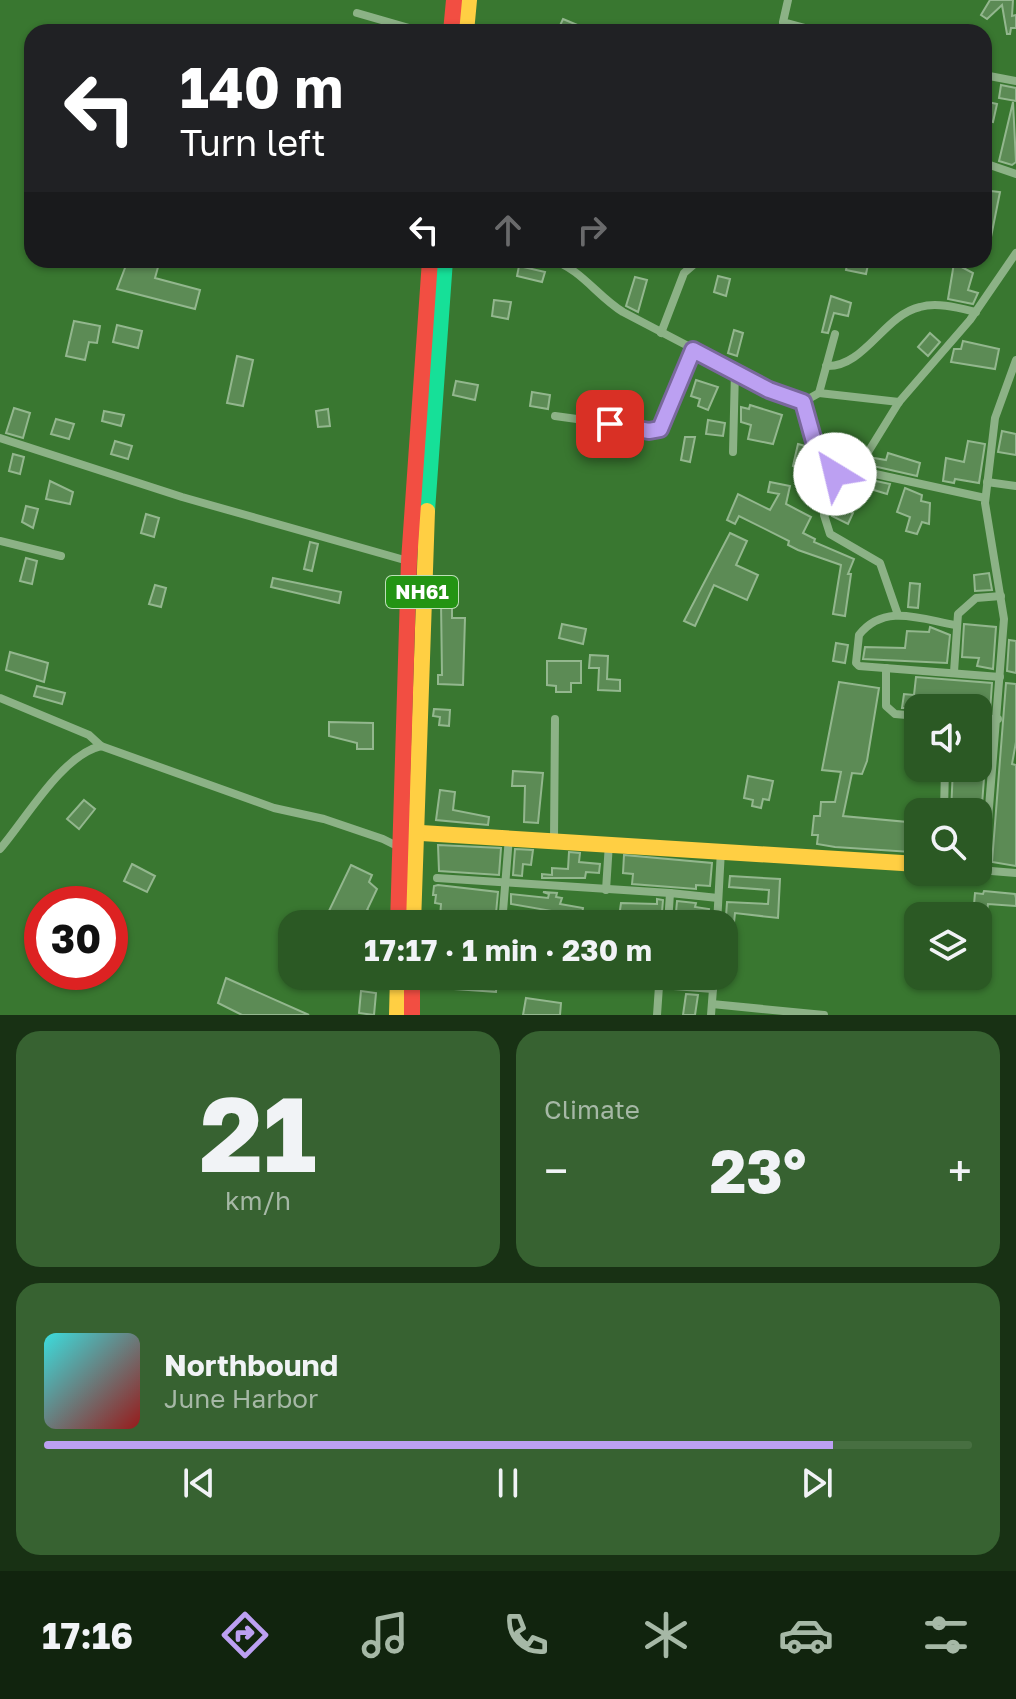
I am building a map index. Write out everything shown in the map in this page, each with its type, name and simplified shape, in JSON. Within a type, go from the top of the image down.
[{"type":"main road","points":[[452,24],[454,0]]},
{"type":"main road","points":[[467,24],[469,0]]},
{"type":"main road","name":"NH61","points":[[408,910],[405,837],[409,561],[429,268]]},
{"type":"main road","name":"NH61","points":[[405,837],[444,268]]},
{"type":"main road","points":[[405,837],[509,836],[904,863]]},
{"type":"main road","points":[[397,1015],[398,990]]},
{"type":"main road","points":[[412,990],[412,1015]]},
{"type":"street","points":[[788,0],[783,22],[790,24]]},
{"type":"street","points":[[357,13],[395,24]]},
{"type":"street","points":[[992,76],[1016,81]]},
{"type":"street","points":[[992,166],[1016,174]]},
{"type":"street","points":[[857,470],[899,402],[976,312],[1016,253]]},
{"type":"street","points":[[569,268],[577,272],[605,301],[769,390],[803,402],[819,393],[899,402]]},
{"type":"street","points":[[661,333],[684,273],[690,268]]},
{"type":"street","points":[[826,366],[841,364],[855,356],[881,331],[917,307],[936,305],[976,312]]},
{"type":"street","points":[[819,393],[835,334]]},
{"type":"street","points":[[555,416],[657,430],[666,420],[693,350]]},
{"type":"street","points":[[989,798],[1004,619],[985,498],[1001,396],[1016,360]]},
{"type":"street","points":[[733,452],[735,371]]},
{"type":"street","points":[[803,402],[820,463],[835,474],[857,470],[985,498]]},
{"type":"street","points":[[0,438],[182,497],[409,561]]},
{"type":"street","points":[[835,474],[824,515],[830,534],[880,563],[898,615]]},
{"type":"street","points":[[987,482],[1016,486]]},
{"type":"street","points":[[0,541],[61,556]]},
{"type":"street","points":[[954,672],[958,614],[967,604],[983,596],[1001,596]]},
{"type":"street","points":[[955,625],[898,615],[881,616],[859,635],[856,663],[1000,677]]},
{"type":"street","points":[[886,668],[886,706],[895,714],[904,715]]},
{"type":"street","points":[[0,698],[89,735],[101,746],[274,808],[324,819],[383,839],[405,837]]},
{"type":"street","points":[[554,839],[555,719]]},
{"type":"street","points":[[992,719],[998,719]]},
{"type":"street","points":[[0,849],[60,773],[74,759],[101,746]]},
{"type":"street","points":[[503,910],[509,836]]},
{"type":"street","points":[[606,890],[609,842]]},
{"type":"street","points":[[718,910],[721,849]]},
{"type":"street","points":[[992,871],[1016,873]]},
{"type":"street","points":[[437,878],[718,898]]},
{"type":"street","points":[[669,910],[670,893]]},
{"type":"street","points":[[657,1015],[660,990]]},
{"type":"street","points":[[711,1015],[713,990]]},
{"type":"street","points":[[712,1004],[750,1012],[824,1015]]},
{"type":"building","points":[[990,0],[1013,0],[1012,16],[1016,15],[1016,28],[1011,28],[1010,34],[1007,34],[1002,5],[987,19],[981,15]]},
{"type":"building","points":[[1001,85],[1016,88],[1016,101],[999,98]]},
{"type":"building","points":[[1013,102],[1016,162],[1012,165],[999,161]]},
{"type":"building","points":[[992,103],[997,104],[992,122]]},
{"type":"building","points":[[992,191],[1000,192],[992,232]]},
{"type":"building","points":[[125,268],[158,268],[155,278],[200,290],[195,309],[117,289]]},
{"type":"building","points":[[519,268],[545,272],[542,282],[517,276]]},
{"type":"building","points":[[846,268],[867,268],[866,274]]},
{"type":"building","points":[[953,268],[964,268],[973,273],[968,290],[978,293],[973,304],[948,299]]},
{"type":"building","points":[[718,276],[730,279],[726,296],[714,292]]},
{"type":"building","points":[[635,277],[647,280],[638,312],[626,306]]},
{"type":"building","points":[[831,296],[851,303],[848,316],[834,313],[828,333],[822,332]]},
{"type":"building","points":[[494,300],[511,302],[508,319],[492,316]]},
{"type":"building","points":[[74,321],[100,326],[97,343],[89,342],[85,360],[66,356]]},
{"type":"building","points":[[117,325],[142,331],[138,348],[113,342]]},
{"type":"building","points":[[734,330],[743,333],[737,356],[728,353]]},
{"type":"building","points":[[930,333],[940,342],[928,356],[918,347]]},
{"type":"building","points":[[963,341],[999,349],[995,369],[951,362],[954,349],[961,349]]},
{"type":"building","points":[[237,356],[253,360],[243,406],[227,403]]},
{"type":"building","points":[[696,380],[718,387],[708,410],[698,406],[700,399],[691,396]]},
{"type":"building","points":[[456,381],[478,385],[475,400],[453,395]]},
{"type":"building","points":[[532,392],[550,395],[548,409],[530,406]]},
{"type":"building","points":[[750,405],[782,415],[773,444],[748,439],[751,425],[741,422],[741,407],[749,409]]},
{"type":"building","points":[[14,408],[30,413],[23,438],[6,433]]},
{"type":"building","points":[[328,409],[330,426],[318,427],[316,411]]},
{"type":"building","points":[[104,411],[124,415],[121,426],[102,421]]},
{"type":"building","points":[[56,419],[74,424],[69,439],[51,434]]},
{"type":"building","points":[[708,420],[725,423],[723,436],[706,434]]},
{"type":"building","points":[[1002,431],[1016,434],[1016,455],[998,452]]},
{"type":"building","points":[[685,437],[695,437],[690,462],[681,460]]},
{"type":"building","points":[[115,441],[132,446],[128,459],[111,454]]},
{"type":"building","points":[[968,441],[985,444],[979,483],[955,479],[954,483],[943,481],[946,458],[964,462]]},
{"type":"building","points":[[798,444],[806,446],[811,459],[809,469],[793,466]]},
{"type":"building","points":[[888,453],[920,463],[917,476],[873,466],[874,458],[886,460]]},
{"type":"building","points":[[13,454],[24,457],[20,474],[9,471]]},
{"type":"building","points":[[857,477],[890,484],[887,494],[854,484]]},
{"type":"building","points":[[50,481],[73,492],[70,504],[46,499]]},
{"type":"building","points":[[770,482],[790,486],[786,504],[811,517],[803,533],[815,539],[814,542],[854,559],[848,574],[851,574],[845,616],[833,614],[841,565],[798,550],[788,545],[789,541],[739,516],[735,524],[727,520],[738,494],[770,510],[779,494],[768,492]]},
{"type":"building","points":[[905,488],[922,495],[921,501],[930,503],[929,524],[922,522],[917,534],[906,531],[910,517],[897,512]]},
{"type":"building","points":[[836,505],[853,513],[848,524],[832,516]]},
{"type":"building","points":[[26,506],[38,509],[33,528],[22,522]]},
{"type":"building","points":[[146,514],[159,518],[154,537],[141,533]]},
{"type":"building","points":[[730,533],[747,541],[736,565],[758,575],[747,600],[714,585],[695,626],[684,621]]},
{"type":"building","points":[[310,542],[318,544],[312,571],[304,569]]},
{"type":"building","points":[[26,558],[37,561],[32,584],[20,581]]},
{"type":"building","points":[[989,573],[992,590],[975,591],[974,575]]},
{"type":"building","points":[[273,578],[341,592],[339,603],[271,587]]},
{"type":"building","points":[[910,583],[920,584],[918,608],[908,607]]},
{"type":"building","points":[[155,585],[166,588],[161,607],[149,604]]},
{"type":"building","points":[[441,602],[452,602],[452,618],[465,618],[463,685],[438,684],[438,675],[442,675]]},
{"type":"building","points":[[562,624],[586,629],[583,644],[559,638]]},
{"type":"building","points":[[964,624],[996,627],[993,669],[977,666],[979,658],[962,657]]},
{"type":"building","points":[[930,627],[950,635],[947,663],[863,659],[865,647],[905,648],[907,631],[929,632]]},
{"type":"building","points":[[1009,640],[1016,641],[1016,673],[1007,671]]},
{"type":"building","points":[[836,643],[848,645],[845,663],[833,661]]},
{"type":"building","points":[[10,652],[48,663],[44,682],[6,670]]},
{"type":"building","points":[[590,655],[608,656],[607,679],[620,680],[620,691],[598,690],[599,668],[589,668]]},
{"type":"building","points":[[547,661],[581,661],[581,683],[571,683],[571,692],[556,692],[556,686],[547,685]]},
{"type":"building","points":[[916,677],[992,683],[991,694],[914,694]]},
{"type":"building","points":[[839,682],[879,688],[867,761],[862,774],[852,773],[843,816],[904,822],[904,852],[817,844],[818,835],[812,835],[814,816],[820,816],[821,802],[835,802],[841,772],[822,770]]},
{"type":"building","points":[[1006,683],[1016,684],[1016,742],[1012,764],[1016,765],[1016,866],[992,862]]},
{"type":"building","points":[[37,686],[65,693],[62,704],[34,696]]},
{"type":"building","points":[[434,709],[450,710],[449,726],[439,725],[440,717],[433,716]]},
{"type":"building","points":[[329,722],[373,723],[373,749],[357,749],[357,743],[329,736]]},
{"type":"building","points":[[513,771],[543,773],[538,823],[524,822],[525,786],[512,786]]},
{"type":"building","points":[[748,776],[773,781],[769,800],[763,799],[761,808],[752,806],[753,800],[744,798]]},
{"type":"building","points":[[952,782],[984,782],[983,798],[952,798]]},
{"type":"building","points":[[440,790],[455,792],[453,810],[489,817],[488,825],[436,820]]},
{"type":"building","points":[[84,800],[95,809],[79,829],[67,819]]},
{"type":"building","points":[[438,845],[501,848],[499,875],[439,871]]},
{"type":"building","points":[[515,849],[533,850],[531,865],[523,864],[522,876],[513,875]]},
{"type":"building","points":[[569,852],[580,853],[579,862],[600,864],[599,873],[586,872],[585,878],[542,878],[542,874],[552,875],[552,868],[568,869]]},
{"type":"building","points":[[624,855],[712,863],[710,886],[696,885],[696,889],[632,884],[633,874],[623,873]]},
{"type":"building","points":[[132,864],[155,876],[147,892],[124,881]]},
{"type":"building","points":[[351,865],[372,875],[369,882],[377,889],[367,910],[329,910]]},
{"type":"building","points":[[730,876],[780,879],[778,918],[726,910],[727,902],[768,904],[769,890],[729,887]]},
{"type":"building","points":[[434,886],[498,892],[496,910],[441,910],[441,904],[435,903]]},
{"type":"building","points":[[984,891],[1015,894],[1016,906],[974,902],[975,893],[983,894]]},
{"type":"building","points":[[543,892],[557,893],[556,897],[562,898],[560,904],[583,910],[546,910],[511,904],[511,894],[548,898],[549,894]]},
{"type":"building","points":[[657,899],[663,900],[662,910],[620,910],[621,903],[657,904]]},
{"type":"building","points":[[677,901],[696,903],[695,907],[709,909],[709,910],[676,910]]},
{"type":"building","points":[[226,978],[309,1015],[242,1015],[218,1003]]},
{"type":"building","points":[[361,991],[376,993],[374,1015],[359,1013]]},
{"type":"building","points":[[686,994],[698,995],[695,1015],[683,1015]]},
{"type":"building","points":[[526,998],[561,1003],[560,1015],[523,1015]]},
{"type":"traffic: fast","points":[[427,511],[444,268]]},
{"type":"traffic: slow","points":[[467,24],[469,0]]},
{"type":"traffic: slow","points":[[413,910],[427,511]]},
{"type":"traffic: slow","points":[[405,832],[904,863]]},
{"type":"traffic: slow","points":[[397,1015],[398,990]]},
{"type":"traffic: jam","points":[[452,24],[454,0]]},
{"type":"traffic: jam","points":[[398,910],[409,561],[429,268]]},
{"type":"traffic: jam","points":[[412,990],[412,1015]]},
{"type":"route","points":[[610,424],[649,431],[660,429],[693,350],[769,390],[803,402],[815,453],[825,469],[835,474]]}]
